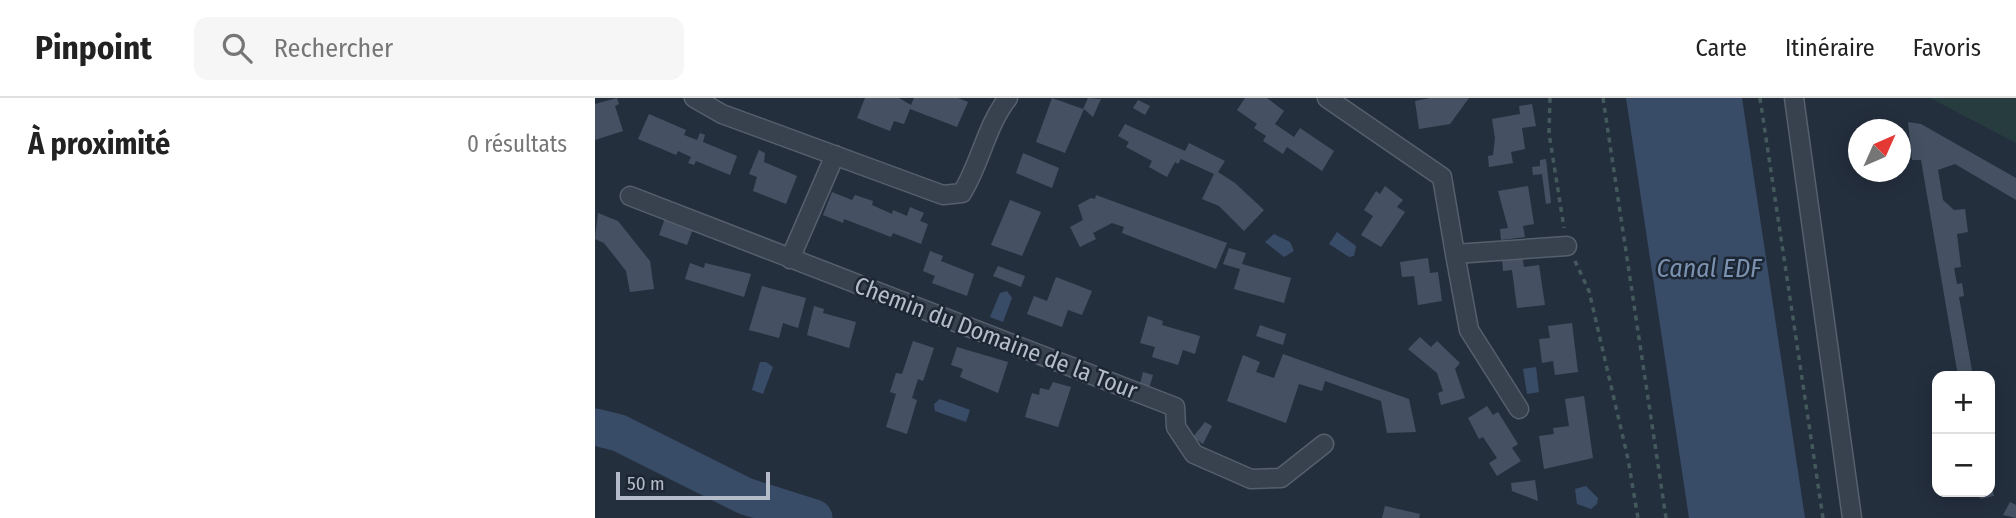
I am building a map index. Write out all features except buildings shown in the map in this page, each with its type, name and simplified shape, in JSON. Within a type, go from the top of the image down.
[{"type":"street","points":[[694,98],[722,114],[943,195],[962,193],[975,172],[996,113],[1008,98]]},
{"type":"street","points":[[1327,98],[1442,177],[1469,330],[1519,409]]},
{"type":"street","points":[[1794,98],[1852,518]]},
{"type":"street","points":[[790,259],[835,156]]},
{"type":"street","name":"Chemin du Domaine de la Tour","points":[[630,196],[1175,407],[1176,427],[1194,454],[1251,479],[1281,478],[1324,444]]},
{"type":"street","points":[[1455,254],[1567,246]]},
{"type":"path","points":[[1550,98],[1549,133],[1567,246],[1589,291],[1628,459],[1638,518]]},
{"type":"path","points":[[1603,98],[1666,518]]},
{"type":"path","points":[[1760,98],[1823,518]]},
{"type":"green space","points":[[1930,98],[2016,98],[2016,143]]},
{"type":"water","name":"Canal EDF","points":[[1626,98],[1742,98],[1805,518],[1689,518]]},
{"type":"water","points":[[1337,232],[1356,246],[1354,256],[1349,257],[1329,244]]},
{"type":"water","points":[[1274,234],[1290,242],[1294,251],[1284,257],[1265,242]]},
{"type":"water","points":[[1007,291],[1012,298],[1003,322],[990,317],[1000,293]]},
{"type":"water","points":[[760,362],[766,362],[773,367],[763,394],[752,390]]},
{"type":"water","points":[[1536,367],[1539,392],[1527,394],[1523,369]]},
{"type":"water","points":[[940,399],[970,410],[966,422],[935,411],[934,404]]},
{"type":"water","points":[[1586,486],[1598,498],[1597,504],[1591,509],[1577,504],[1575,489]]},
{"type":"waterway","points":[[595,427],[619,433],[745,496],[814,518]]}]
